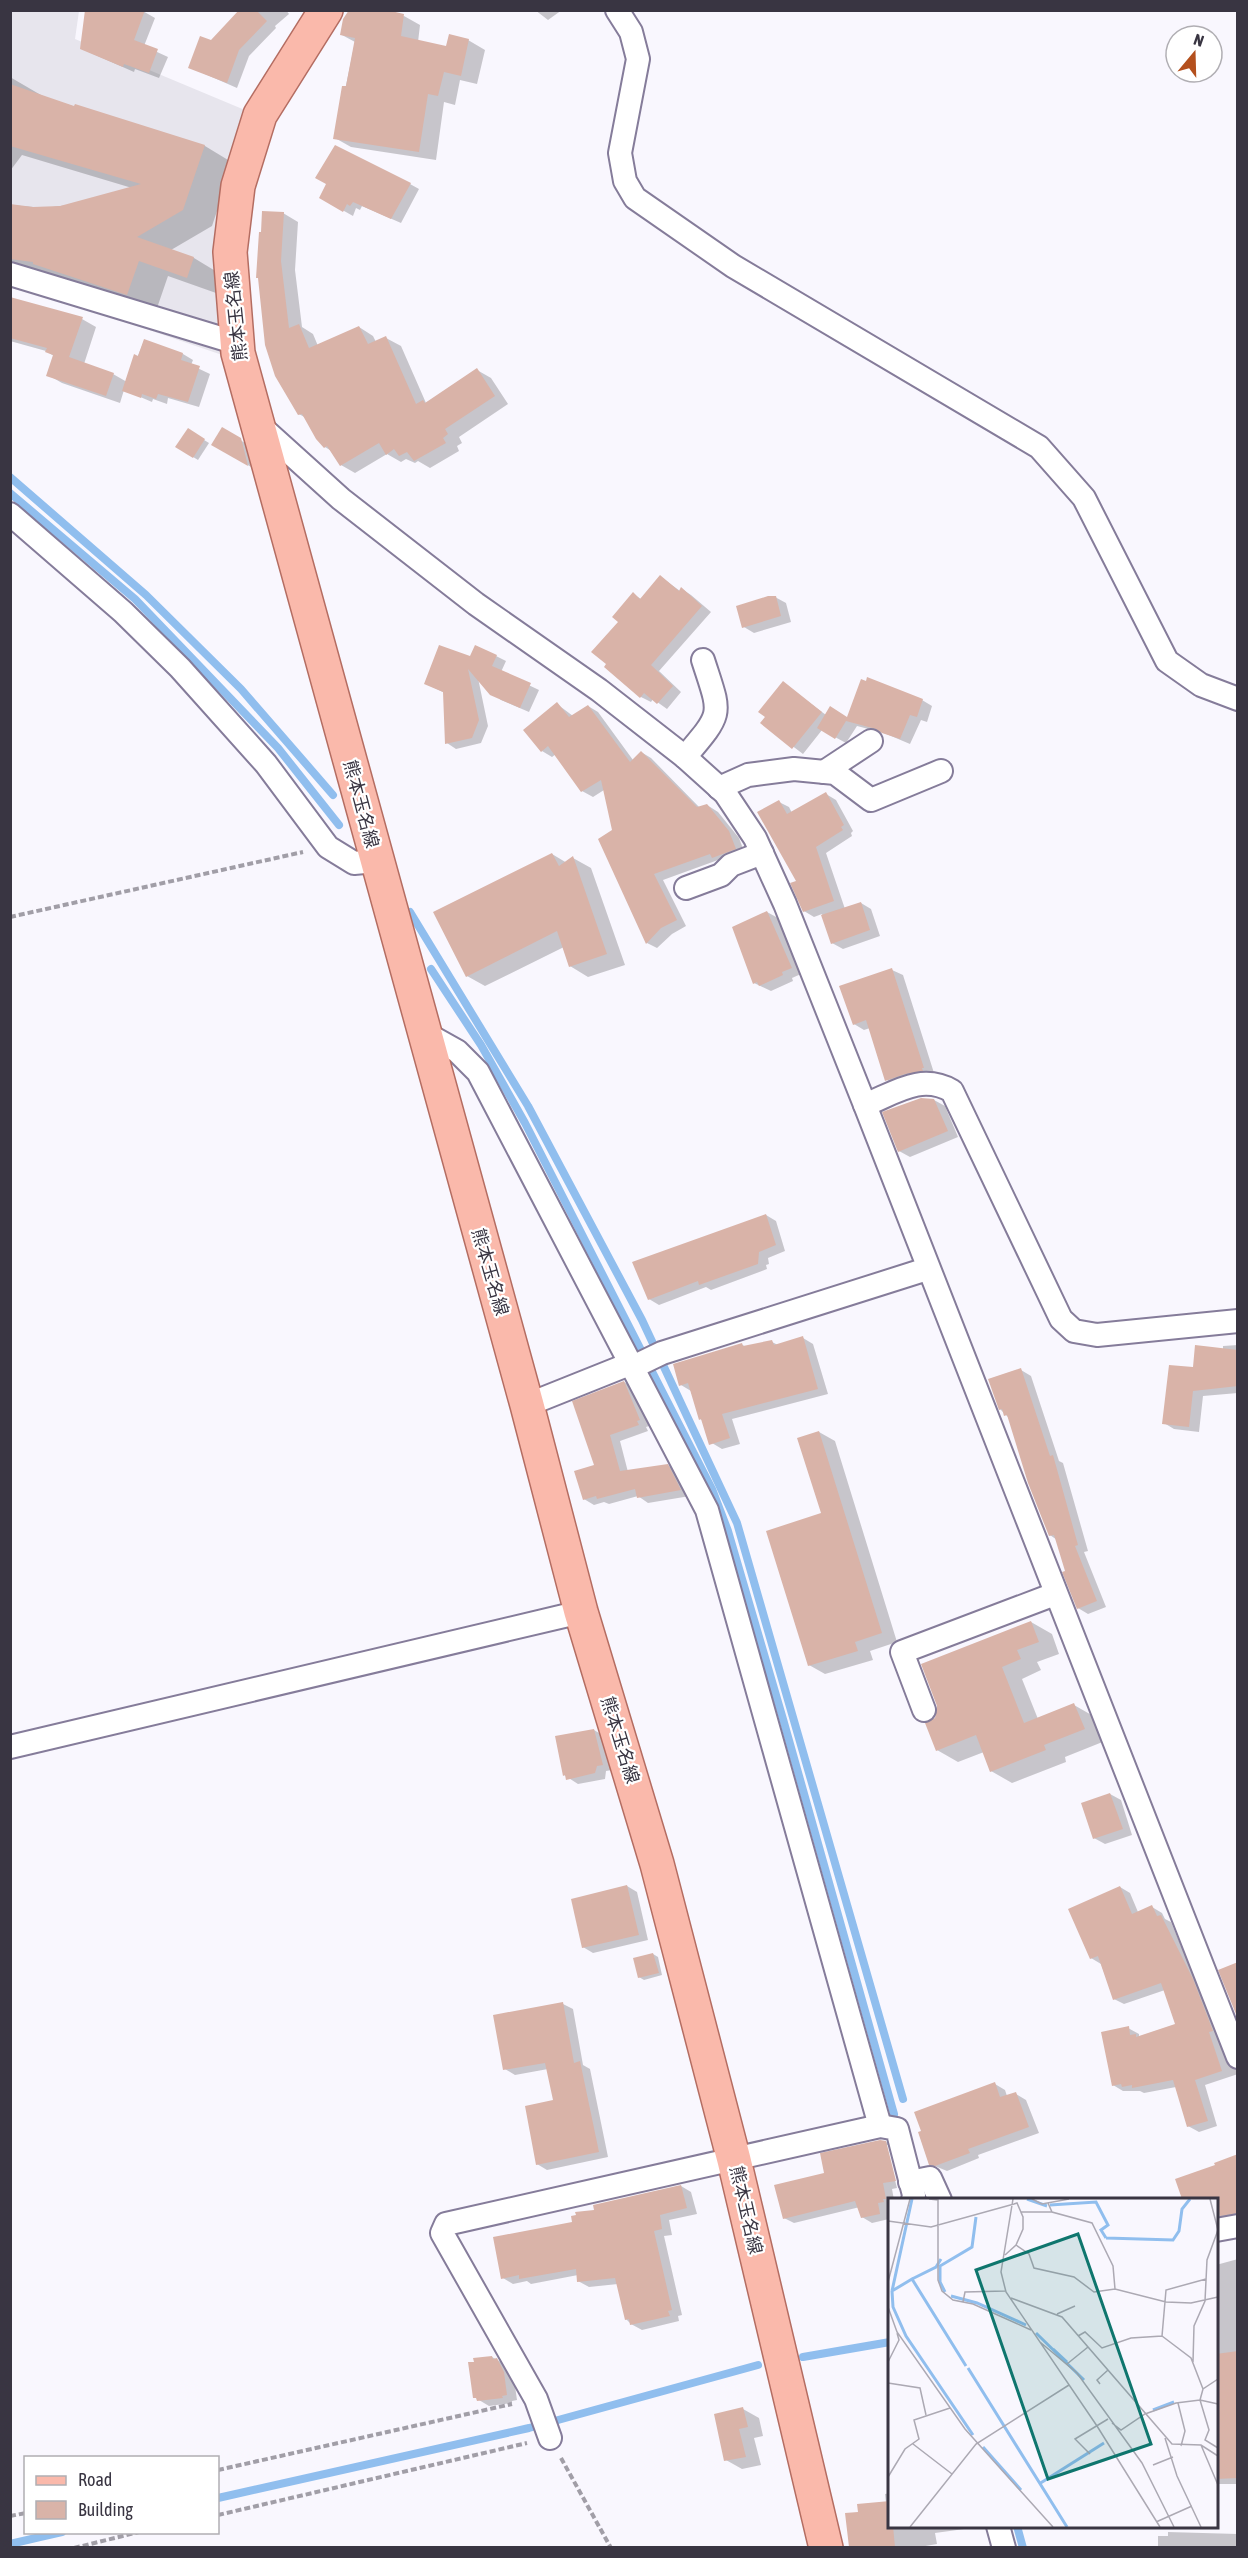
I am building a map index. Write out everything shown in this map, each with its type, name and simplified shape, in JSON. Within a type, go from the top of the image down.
[{"type":"main road","name":"熊本玉名線","points":[[326,10],[260,115],[238,186],[230,252],[237,343],[255,422],[321,653],[376,861],[527,1405],[581,1612],[657,1864],[734,2160],[826,2547]]},
{"type":"street","points":[[617,10],[632,32],[638,59],[620,153],[625,182],[635,198],[733,266],[1039,447],[1084,498],[1167,661],[1201,685],[1238,699]]},
{"type":"street","points":[[10,274],[237,343]]},
{"type":"street","points":[[255,422],[341,499],[476,604],[599,690],[685,757],[719,788],[755,838],[785,904],[865,1105],[927,1269],[1238,2057]]},
{"type":"street","points":[[10,514],[123,612],[180,668],[266,764],[328,847],[354,863],[376,861]]},
{"type":"street","points":[[685,757],[711,727],[718,708],[703,660]]},
{"type":"street","points":[[824,772],[871,741]]},
{"type":"street","points":[[719,788],[748,775],[794,769],[835,773],[871,800],[941,771]]},
{"type":"street","points":[[686,888],[721,875],[731,865],[762,853]]},
{"type":"street","points":[[423,1032],[457,1051],[478,1072],[635,1365],[663,1428],[707,1510],[880,2126]]},
{"type":"street","points":[[865,1105],[921,1082],[941,1085],[952,1091],[1061,1318],[1074,1331],[1097,1335],[1238,1321]]},
{"type":"street","points":[[527,1405],[662,1353],[927,1269]]},
{"type":"street","points":[[924,1710],[902,1653],[1055,1594]]},
{"type":"street","points":[[10,1747],[581,1612]]},
{"type":"street","points":[[543,2421],[442,2233],[446,2224],[880,2126],[897,2129],[911,2191],[930,2178],[940,2198]]},
{"type":"street","points":[[1218,2230],[1238,2226]]},
{"type":"street","points":[[999,2528],[1004,2547]]},
{"type":"path","points":[[10,917],[227,867],[328,847]]},
{"type":"path","points":[[219,2470],[543,2421]]},
{"type":"path","points":[[219,2515],[543,2421]]},
{"type":"path","points":[[543,2421],[611,2547]]},
{"type":"path","points":[[74,2547],[131,2534]]},
{"type":"shaded area","points":[[11,11],[79,11],[75,39],[252,113],[231,358],[11,283]]},
{"type":"building","points":[[85,10],[145,10],[134,40],[158,49],[149,73],[124,64],[123,67],[80,49]]},
{"type":"building","points":[[239,10],[256,10],[267,21],[239,50],[227,83],[188,68],[200,36],[211,40]]},
{"type":"building","points":[[349,10],[387,10],[404,14],[401,36],[446,46],[449,34],[469,39],[461,76],[444,72],[438,96],[428,94],[419,152],[333,139],[342,86],[346,86],[355,38],[340,35],[343,19]]},
{"type":"building","points":[[10,84],[74,106],[75,104],[205,145],[183,210],[137,237],[194,257],[187,278],[139,261],[127,295],[33,264],[33,262],[10,259],[10,204],[33,207],[60,206],[141,184],[10,146]]},
{"type":"building","points":[[335,145],[411,183],[391,219],[353,202],[350,206],[347,204],[343,212],[319,198],[326,184],[315,178]]},
{"type":"building","points":[[262,211],[284,212],[281,261],[289,328],[299,324],[309,348],[359,326],[368,344],[386,336],[416,404],[423,400],[425,403],[477,368],[495,396],[445,429],[448,434],[443,438],[446,443],[414,461],[407,452],[399,456],[394,449],[386,455],[379,443],[340,466],[327,446],[324,448],[316,439],[302,414],[298,415],[275,376],[265,345],[258,278],[256,278]]},
{"type":"building","points":[[10,297],[83,317],[69,357],[114,373],[106,396],[46,376],[53,355],[45,352],[47,348],[10,338]]},
{"type":"building","points":[[144,339],[183,353],[181,360],[200,366],[188,402],[158,394],[156,399],[142,394],[141,398],[122,391],[134,354],[138,356]]},
{"type":"building","points":[[222,427],[241,438],[248,466],[211,445]]},
{"type":"building","points":[[188,428],[205,439],[193,458],[175,447]]},
{"type":"building","points":[[660,575],[679,591],[681,587],[702,606],[651,665],[673,686],[657,704],[644,693],[640,698],[604,667],[606,664],[591,652],[618,622],[612,617],[633,592],[640,599]]},
{"type":"building","points":[[768,596],[776,596],[781,616],[742,628],[736,606]]},
{"type":"building","points":[[439,645],[470,656],[475,645],[497,655],[492,666],[531,683],[520,708],[490,695],[468,669],[479,720],[472,738],[445,744],[443,692],[424,684]]},
{"type":"building","points":[[867,677],[923,699],[917,717],[910,715],[900,739],[876,729],[846,721],[835,739],[817,728],[830,706],[847,717],[861,679],[866,681]]},
{"type":"building","points":[[783,681],[822,712],[792,749],[760,723],[765,717],[758,712]]},
{"type":"building","points":[[557,702],[569,717],[588,705],[630,762],[641,751],[697,807],[707,804],[729,831],[736,849],[712,858],[710,854],[654,874],[677,920],[661,928],[646,944],[598,839],[612,830],[601,780],[581,792],[548,746],[541,752],[523,730]]},
{"type":"building","points":[[826,792],[844,825],[841,827],[843,830],[816,847],[834,901],[803,912],[790,883],[796,881],[757,812],[779,800],[787,814]]},
{"type":"building","points":[[552,853],[559,866],[573,856],[607,954],[569,967],[557,931],[466,977],[433,912]]},
{"type":"building","points":[[861,902],[870,930],[831,944],[821,915]]},
{"type":"building","points":[[767,911],[792,968],[782,972],[783,975],[759,986],[757,982],[753,984],[732,927]]},
{"type":"building","points":[[892,968],[924,1068],[922,1068],[923,1071],[885,1081],[866,1020],[853,1025],[839,986]]},
{"type":"building","points":[[921,1098],[934,1099],[948,1131],[898,1152],[882,1112]]},
{"type":"building","points":[[766,1214],[776,1245],[759,1252],[758,1264],[699,1285],[698,1281],[648,1300],[632,1262]]},
{"type":"building","points":[[803,1336],[818,1389],[722,1414],[730,1438],[709,1445],[688,1383],[679,1386],[673,1364],[742,1343],[743,1346],[772,1340],[774,1345]]},
{"type":"building","points":[[1195,1345],[1238,1350],[1238,1386],[1193,1391],[1189,1427],[1162,1424],[1169,1365],[1193,1367]]},
{"type":"building","points":[[1021,1368],[1050,1456],[1053,1455],[1078,1545],[1075,1546],[1097,1601],[1077,1609],[1062,1572],[1065,1571],[1054,1535],[1049,1536],[1028,1483],[1007,1415],[1004,1416],[1002,1409],[999,1410],[988,1379]]},
{"type":"building","points":[[624,1381],[640,1420],[637,1421],[639,1425],[610,1435],[620,1471],[668,1464],[681,1490],[637,1498],[635,1489],[597,1499],[596,1496],[583,1500],[574,1471],[594,1465],[572,1401]]},
{"type":"building","points":[[819,1431],[882,1633],[855,1642],[858,1651],[808,1666],[766,1531],[821,1513],[797,1438]]},
{"type":"building","points":[[1031,1621],[1039,1642],[1017,1650],[1021,1659],[1002,1667],[1024,1723],[1074,1703],[1085,1729],[1044,1745],[1046,1750],[990,1772],[976,1735],[936,1751],[925,1723],[935,1718],[937,1706],[921,1664]]},
{"type":"building","points":[[594,1729],[603,1765],[597,1766],[595,1773],[566,1780],[565,1775],[563,1776],[555,1736]]},
{"type":"building","points":[[1110,1793],[1123,1829],[1093,1839],[1081,1803]]},
{"type":"building","points":[[627,1885],[639,1935],[582,1948],[571,1899]]},
{"type":"building","points":[[1120,1886],[1132,1914],[1152,1905],[1157,1916],[1161,1915],[1193,1979],[1213,2031],[1209,2032],[1222,2071],[1195,2080],[1208,2121],[1187,2127],[1173,2080],[1132,2088],[1132,2085],[1112,2086],[1101,2032],[1129,2026],[1130,2035],[1136,2034],[1136,2037],[1175,2024],[1161,1983],[1113,2000],[1098,1956],[1090,1959],[1068,1909]]},
{"type":"building","points":[[653,1953],[659,1973],[638,1978],[633,1958]]},
{"type":"building","points":[[1238,1962],[1238,2019],[1218,1970]]},
{"type":"building","points":[[563,2002],[574,2063],[580,2061],[599,2152],[536,2165],[525,2106],[553,2100],[545,2063],[503,2070],[493,2015]]},
{"type":"building","points":[[995,2082],[1000,2097],[1016,2092],[1029,2127],[968,2149],[970,2153],[935,2166],[929,2165],[914,2112]]},
{"type":"building","points":[[880,2140],[886,2141],[896,2181],[883,2183],[886,2199],[878,2203],[880,2214],[861,2218],[855,2201],[783,2219],[774,2185],[824,2173],[820,2153]]},
{"type":"building","points":[[1238,2154],[1238,2213],[1220,2216],[1218,2198],[1182,2198],[1175,2179],[1215,2165],[1214,2163]]},
{"type":"building","points":[[681,2185],[687,2208],[660,2215],[662,2229],[654,2231],[672,2310],[668,2311],[670,2316],[630,2325],[629,2319],[625,2320],[615,2278],[577,2282],[576,2269],[519,2279],[519,2275],[501,2279],[493,2237],[572,2222],[571,2216],[576,2215],[575,2212],[594,2210],[593,2205]]},
{"type":"building","points":[[1238,2351],[1238,2478],[1218,2479],[1218,2354]]},
{"type":"building","points":[[492,2356],[493,2359],[497,2358],[504,2372],[507,2395],[502,2396],[503,2398],[477,2401],[473,2398],[468,2362],[474,2362],[473,2358]]},
{"type":"building","points":[[743,2407],[748,2427],[739,2429],[746,2457],[724,2461],[714,2414]]},
{"type":"building","points":[[888,2501],[888,2528],[893,2528],[895,2547],[849,2547],[845,2513],[858,2512],[857,2504]]},
{"type":"waterway","points":[[10,477],[146,595],[241,689],[333,795]]},
{"type":"waterway","points":[[10,493],[135,599],[278,748],[339,825]]},
{"type":"waterway","points":[[410,912],[528,1106],[642,1320],[737,1523],[903,2099]]},
{"type":"waterway","points":[[431,969],[481,1045],[525,1123],[712,1489],[728,1531],[783,1719],[894,2114]]},
{"type":"waterway","points":[[803,2357],[888,2342]]},
{"type":"waterway","points":[[219,2498],[529,2428],[758,2365]]},
{"type":"waterway","points":[[1018,2528],[1023,2548]]},
{"type":"waterway","points":[[10,2544],[53,2534]]}]
